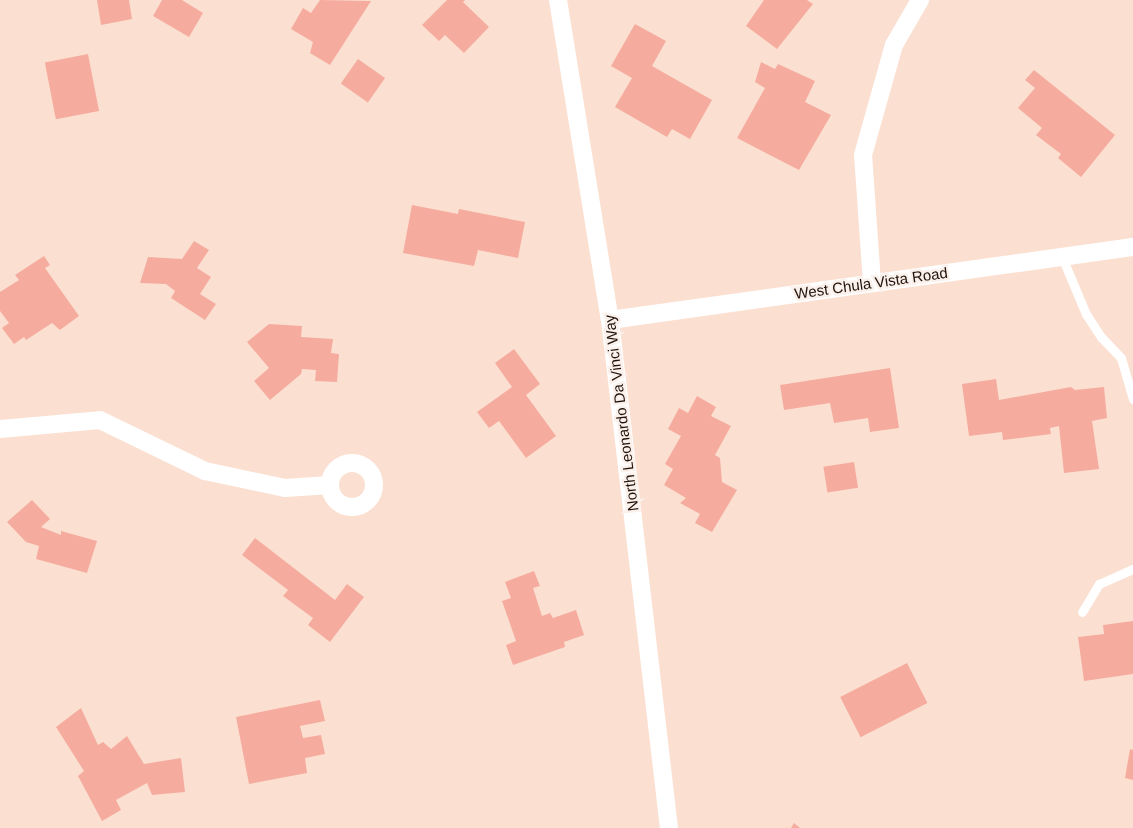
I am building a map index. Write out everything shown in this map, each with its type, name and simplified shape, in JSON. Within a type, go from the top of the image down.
[{"type":"street","name":"North Leonardo Da Vinci Way","points":[[558,0],[610,320],[669,828]]},
{"type":"street","points":[[872,283],[863,155],[894,45],[920,0]]},
{"type":"street","name":"West Chula Vista Road","points":[[610,320],[1133,248]]},
{"type":"street","points":[[0,429],[100,420],[204,471],[285,488],[330,485]]},
{"type":"lane","points":[[1062,257],[1086,314],[1101,337],[1122,358],[1133,399]]},
{"type":"lane","points":[[1082,612],[1098,584],[1133,569]]},
{"type":"building","points":[[97,0],[129,0],[132,19],[101,25]]},
{"type":"building","points":[[162,0],[182,0],[203,13],[189,37],[153,16]]},
{"type":"building","points":[[320,0],[371,1],[330,65],[310,53],[313,42],[291,29],[303,8],[311,13]]},
{"type":"building","points":[[447,0],[465,0],[463,2],[489,27],[464,53],[445,35],[439,41],[422,25]]},
{"type":"building","points":[[764,0],[807,0],[813,4],[777,49],[746,26]]},
{"type":"building","points":[[635,24],[666,41],[652,66],[712,100],[690,139],[672,129],[667,137],[615,107],[632,78],[611,66]]},
{"type":"building","points":[[88,54],[99,111],[56,119],[45,62]]},
{"type":"building","points":[[358,59],[385,78],[368,103],[341,84]]},
{"type":"building","points":[[761,62],[775,69],[778,64],[815,81],[805,102],[831,115],[799,170],[737,138],[765,88],[755,82]]},
{"type":"building","points":[[1034,70],[1115,135],[1081,177],[1058,158],[1061,154],[1036,135],[1042,128],[1018,108],[1035,88],[1025,80]]},
{"type":"building","points":[[412,205],[458,214],[459,209],[525,222],[518,258],[478,250],[474,266],[403,253]]},
{"type":"building","points":[[194,241],[209,250],[197,268],[211,277],[200,294],[216,304],[205,320],[171,298],[175,291],[166,284],[140,283],[148,257],[182,259]]},
{"type":"building","points":[[44,256],[50,265],[45,268],[79,316],[60,330],[52,323],[26,340],[24,337],[14,344],[2,328],[9,323],[0,311],[0,292],[19,280],[15,275]]},
{"type":"building","points":[[269,324],[302,326],[301,337],[333,339],[331,353],[339,354],[337,382],[315,381],[316,370],[302,369],[301,374],[270,400],[254,381],[269,368],[247,342]]},
{"type":"building","points":[[514,349],[540,384],[526,395],[556,436],[526,458],[499,421],[489,428],[477,412],[512,387],[495,363]]},
{"type":"building","points":[[890,368],[899,428],[870,432],[868,418],[834,423],[830,403],[784,410],[780,385]]},
{"type":"building","points":[[996,379],[999,400],[1071,387],[1075,390],[1104,387],[1107,418],[1092,421],[1099,469],[1064,473],[1059,426],[1050,428],[1051,434],[1003,440],[1002,432],[969,436],[962,384]]},
{"type":"building","points":[[697,396],[716,407],[711,416],[731,426],[715,455],[720,458],[722,482],[737,490],[712,532],[695,523],[700,514],[680,503],[686,498],[664,485],[673,469],[665,464],[681,436],[668,429],[679,408],[688,413]]},
{"type":"building","points":[[854,462],[858,488],[827,493],[823,467]]},
{"type":"building","points":[[32,500],[50,519],[41,527],[61,535],[61,531],[97,541],[87,573],[36,559],[39,546],[26,542],[7,522]]},
{"type":"building","points":[[255,538],[335,600],[347,584],[364,597],[330,642],[308,625],[313,618],[283,596],[288,590],[242,555]]},
{"type":"building","points":[[534,571],[540,586],[533,588],[542,616],[550,613],[553,618],[576,610],[584,635],[564,642],[565,647],[513,665],[506,645],[516,641],[502,601],[511,598],[505,582]]},
{"type":"building","points":[[1133,621],[1133,674],[1084,681],[1078,637],[1104,634],[1103,625]]},
{"type":"building","points":[[907,663],[927,703],[861,737],[840,697]]},
{"type":"building","points":[[320,700],[325,721],[300,726],[303,738],[321,735],[325,754],[305,758],[307,773],[249,784],[236,717]]},
{"type":"building","points":[[81,708],[98,745],[103,742],[111,749],[127,736],[144,764],[181,758],[185,792],[152,795],[147,783],[116,800],[121,810],[102,821],[78,776],[84,771],[56,727]]},
{"type":"building","points":[[1130,749],[1133,750],[1133,780],[1125,778]]},
{"type":"building","points":[[794,823],[800,828],[791,828]]}]
